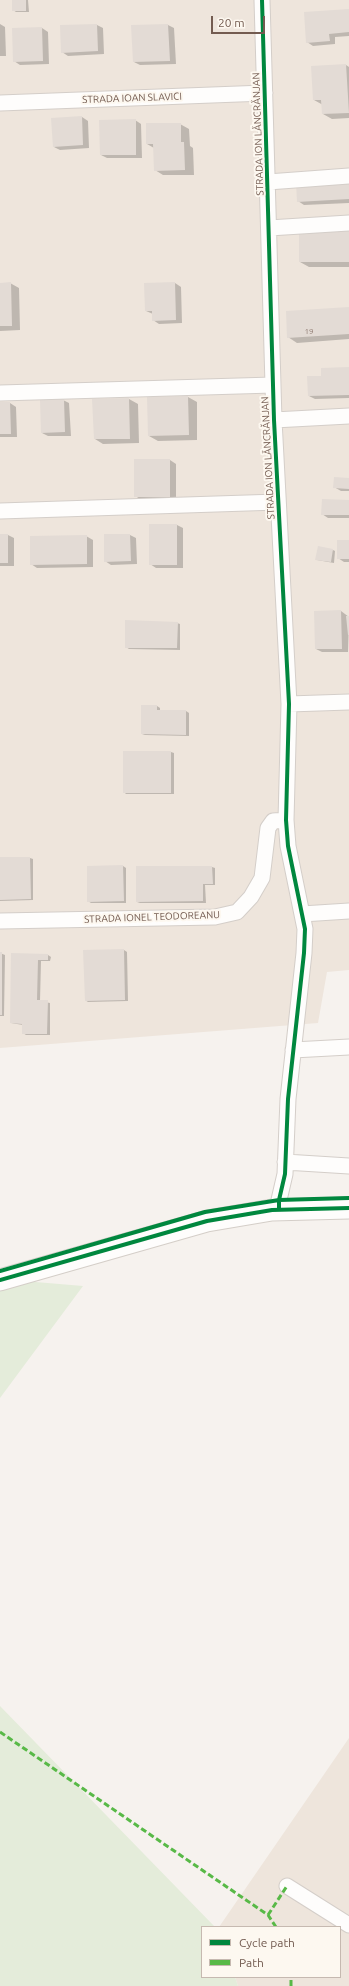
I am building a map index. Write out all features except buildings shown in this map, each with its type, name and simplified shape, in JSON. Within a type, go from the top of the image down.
[{"type":"main road","points":[[0,1280],[207,1220],[285,1210],[349,1208]]},
{"type":"street","name":"STRADA ION LĂNCRĂNJAN","points":[[262,0],[274,420],[289,704],[286,820],[288,846],[305,929],[304,953],[293,1050],[285,1168],[291,1199],[285,1210]]},
{"type":"street","name":"STRADA IOAN SLAVICI","points":[[0,103],[265,94]]},
{"type":"street","points":[[268,182],[349,176]]},
{"type":"street","points":[[269,228],[349,223]]},
{"type":"street","points":[[0,393],[273,385]]},
{"type":"street","points":[[274,420],[349,416]]},
{"type":"street","points":[[0,512],[278,502]]},
{"type":"street","points":[[289,704],[349,702]]},
{"type":"street","name":"STRADA IONEL TEODOREANU","points":[[0,921],[215,917],[236,912],[251,897],[262,878],[268,828],[273,821],[286,820]]},
{"type":"street","points":[[302,914],[349,911]]},
{"type":"street","points":[[293,1050],[349,1047]]},
{"type":"street","points":[[285,1168],[349,1166]]},
{"type":"street","points":[[287,1886],[349,1925]]},
{"type":"shaded area","points":[[0,0],[349,0],[349,970],[327,972],[318,1023],[0,1048]]},
{"type":"shaded area","points":[[349,1738],[349,1986],[238,1986],[235,1978],[341,1978],[341,1926],[220,1926]]},
{"type":"green space","points":[[0,1279],[83,1286],[0,1398]]},
{"type":"green space","points":[[0,1706],[214,1926],[201,1926],[201,1978],[235,1978],[238,1986],[0,1986]]},
{"type":"marked path","points":[[0,1732],[268,1915],[275,1926]]},
{"type":"marked path","points":[[268,1915],[287,1886]]},
{"type":"marked path","points":[[291,1978],[291,1986]]},
{"type":"cycle path","points":[[262,0],[274,420],[289,704],[286,820],[288,846],[305,929],[304,953],[288,1099],[285,1174],[279,1200],[279,1210]]},
{"type":"cycle path","points":[[0,1271],[205,1212],[279,1200],[349,1198]]},
{"type":"cycle path","points":[[0,1280],[207,1221],[272,1210],[349,1208]]}]
